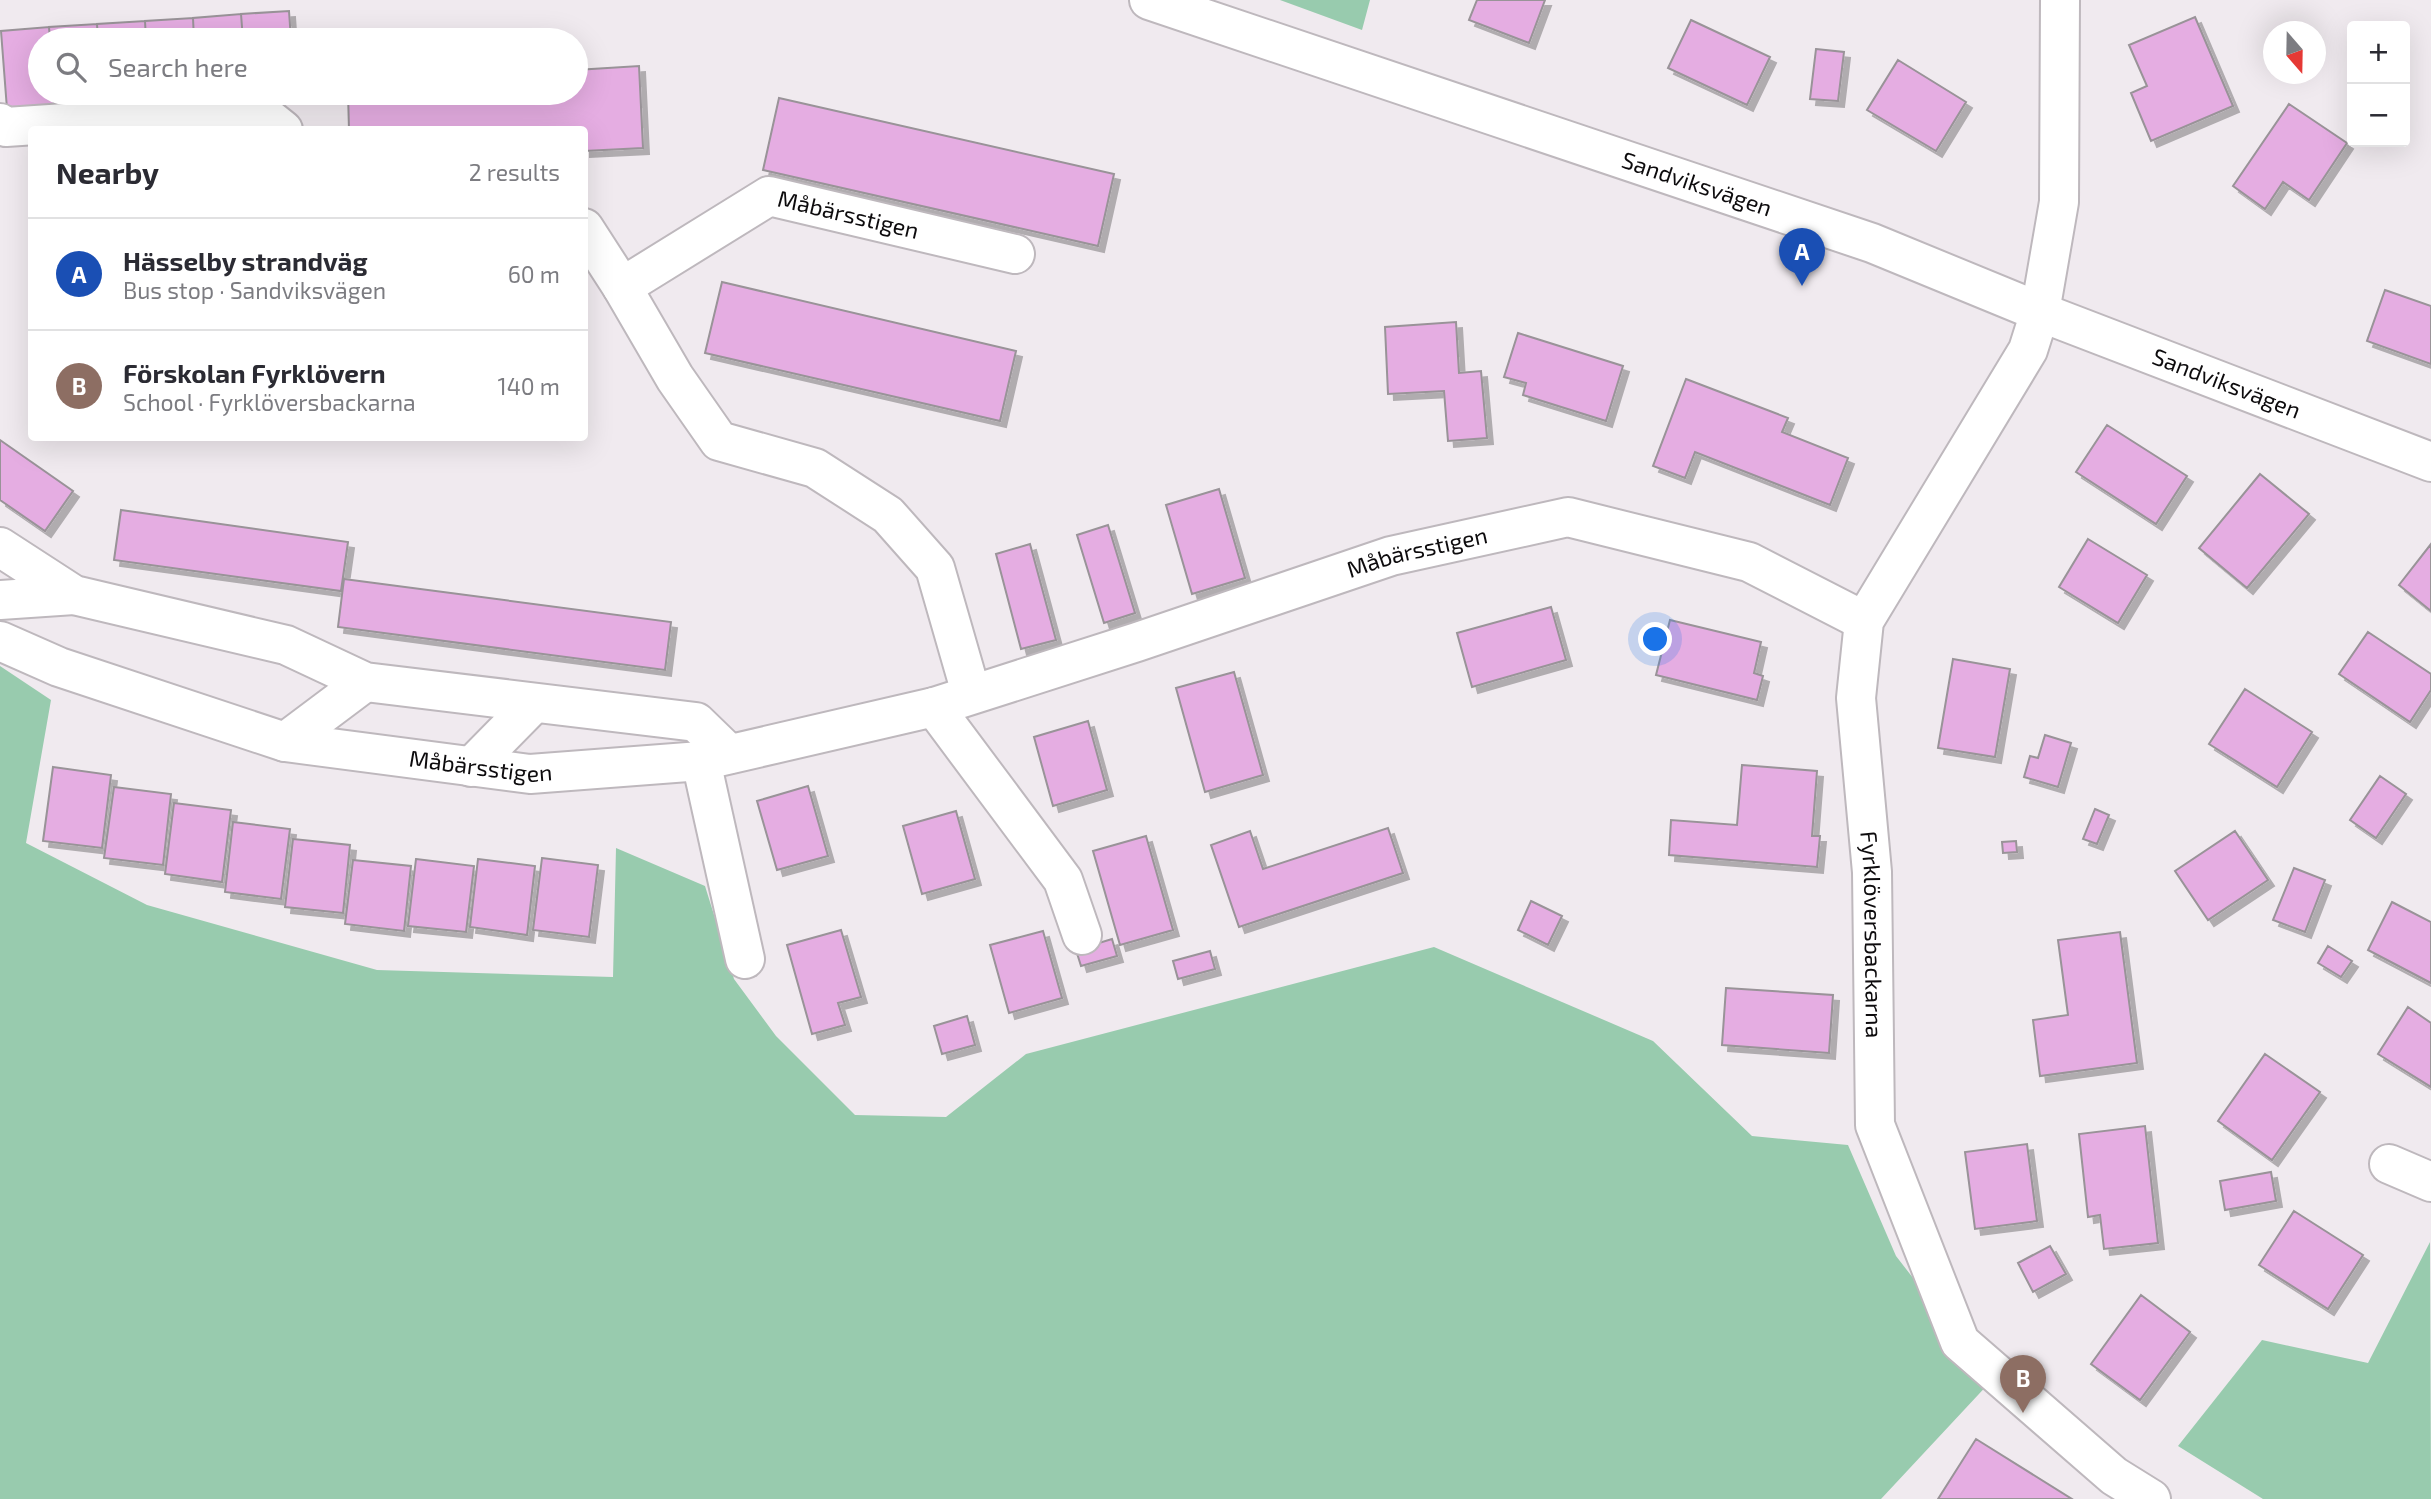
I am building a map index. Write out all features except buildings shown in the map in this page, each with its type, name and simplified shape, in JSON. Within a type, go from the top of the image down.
[{"type":"street","name":"Sandviksvägen","points":[[1149,0],[1872,243],[2040,312],[2431,462]]},
{"type":"street","name":"Fyrklöversbackarna","points":[[2060,0],[2059,202],[2040,312],[2028,350],[1864,621],[1856,698],[1872,872],[1875,1125],[1960,1342],[2114,1476],[2151,1499]]},
{"type":"street","points":[[0,123],[6,127],[258,110],[278,126]]},
{"type":"street","name":"Måbärsstigen","points":[[622,287],[769,196],[1015,254]]},
{"type":"street","points":[[588,234],[674,378],[719,441],[815,468],[888,515],[936,568],[971,693]]},
{"type":"street","name":"Måbärsstigen","points":[[0,641],[59,667],[285,742],[530,774],[715,758],[934,707],[1391,556],[1568,517],[1749,562],[1864,621]]},
{"type":"street","points":[[0,547],[74,595]]},
{"type":"street","points":[[0,600],[74,595],[286,645],[365,682],[696,722],[715,758],[745,959]]},
{"type":"street","points":[[285,742],[365,682]]},
{"type":"street","points":[[471,767],[534,703]]},
{"type":"street","points":[[934,707],[1063,880],[1082,935]]},
{"type":"street","points":[[2389,1164],[2431,1182]]},
{"type":"green space","points":[[1280,0],[1370,0],[1362,30]]},
{"type":"green space","points":[[0,666],[51,700],[26,843],[147,905],[377,970],[613,977],[616,848],[705,886],[734,979],[776,1036],[855,1115],[946,1117],[1026,1054],[1434,947],[1653,1041],[1752,1136],[1848,1145],[1896,1256],[1992,1380],[1881,1499],[0,1499]]},
{"type":"green space","points":[[2430,1242],[2431,1499],[2263,1499],[2178,1446],[2262,1340],[2368,1363]]},
{"type":"place","name":"Hässelby strandväg","points":[[1802,286]]},
{"type":"place","name":"Förskolan Fyrklövern","points":[[2023,1413]]}]
